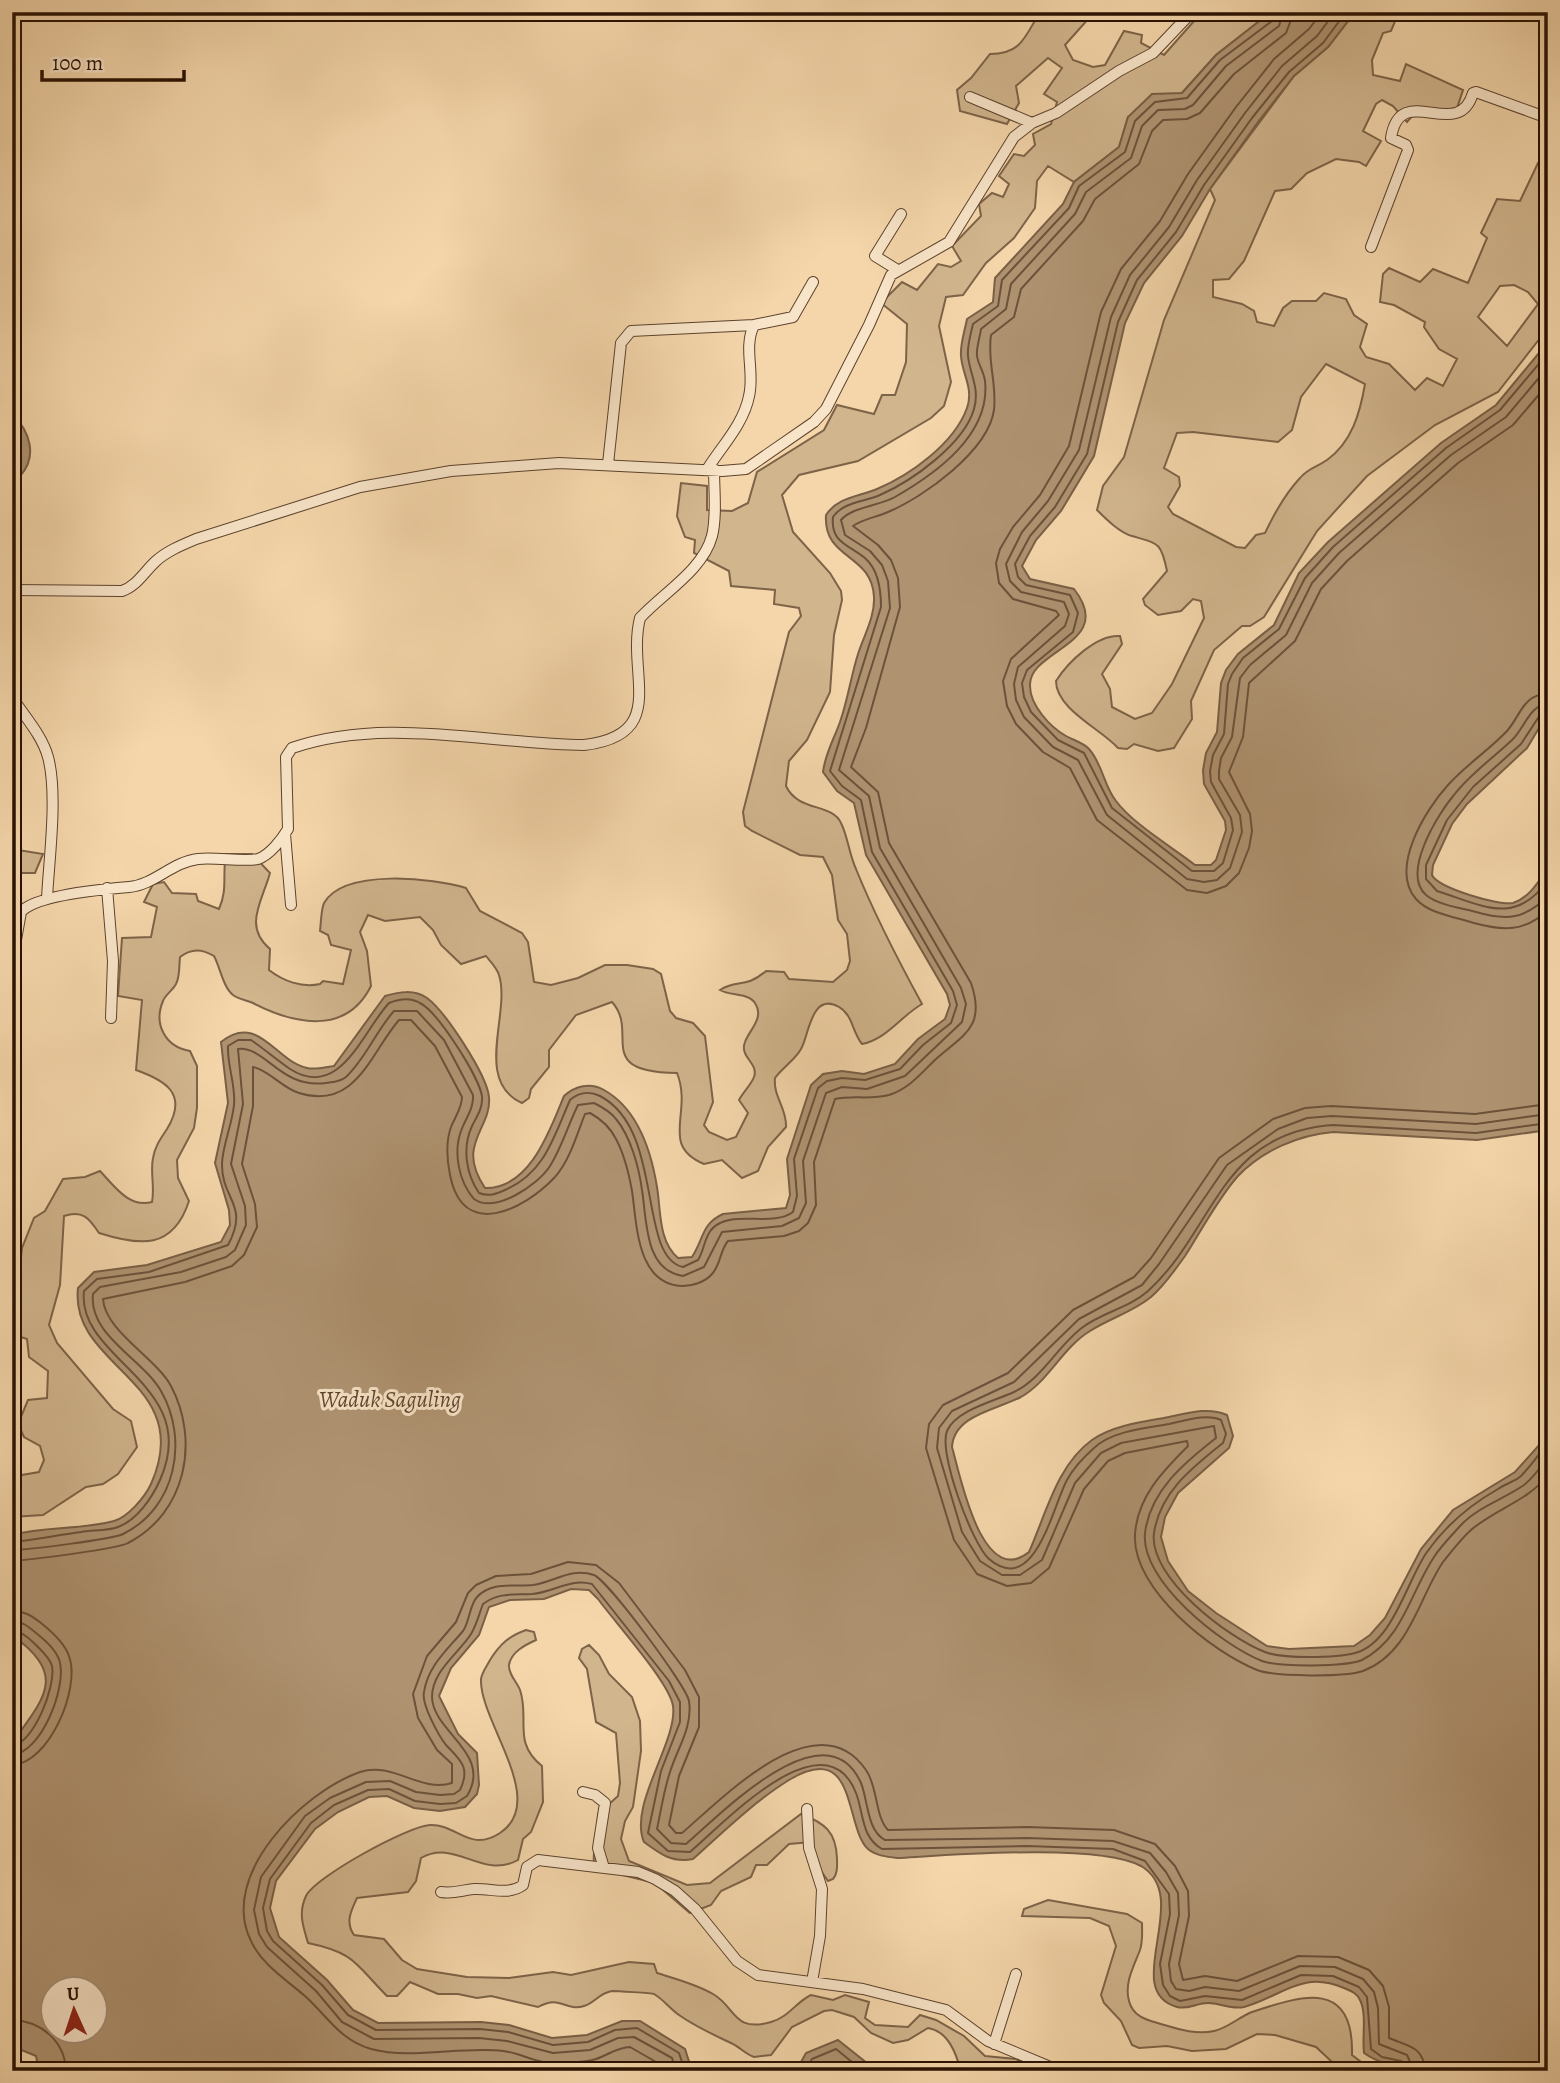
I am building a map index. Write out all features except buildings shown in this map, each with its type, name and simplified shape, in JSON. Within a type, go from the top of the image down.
[{"type":"street","points":[[12,590],[122,591],[131,588],[156,561],[173,549],[271,513],[311,504],[359,487],[451,471],[559,463],[746,469],[814,422],[826,409],[869,325],[882,291],[896,270],[937,251],[949,242],[1008,143],[1031,123],[1056,113],[1119,71],[1153,53],[1192,12]]},
{"type":"street","points":[[1371,247],[1408,150],[1406,145],[1391,138],[1395,124],[1403,115],[1419,111],[1460,115],[1476,92],[1548,118]]},
{"type":"street","points":[[970,97],[1031,123]]},
{"type":"street","points":[[896,270],[875,256],[901,214]]},
{"type":"street","points":[[608,464],[625,335],[631,331],[754,325],[793,317],[813,282]]},
{"type":"street","points":[[291,905],[285,834],[289,822],[287,752],[314,741],[446,734],[583,745],[604,743],[625,733],[631,726],[638,704],[640,618],[681,580],[709,544],[713,532],[711,469],[746,408],[751,383],[748,346],[754,325]]},
{"type":"street","points":[[12,697],[42,742],[48,758],[51,794],[47,898]]},
{"type":"street","points":[[12,962],[21,912],[47,898],[107,888],[132,887],[180,863],[198,859],[258,859],[285,834]]},
{"type":"street","points":[[107,888],[113,961],[111,1018]]},
{"type":"street","points":[[12,1092],[12,1104]]},
{"type":"street","points":[[583,1792],[595,1794],[605,1803],[598,1848],[604,1868]]},
{"type":"street","points":[[807,1809],[809,1848],[822,1889],[820,1936],[812,1982]]},
{"type":"street","points":[[442,1892],[516,1889],[523,1885],[527,1867],[538,1860],[638,1872],[675,1891],[704,1919],[737,1961],[758,1975],[863,1989],[946,2010],[994,2044],[1060,2071]]},
{"type":"street","points":[[994,2044],[1016,1974]]},
{"type":"shaded area","points":[[1040,12],[1107,12],[1103,20],[1089,18],[1065,45],[1073,60],[1093,67],[1105,65],[1124,31],[1142,35],[1141,43],[1164,55],[1202,12],[1271,12],[1216,55],[1182,93],[1128,117],[1119,147],[1074,182],[1048,166],[1037,181],[1035,208],[1014,238],[986,263],[963,295],[946,297],[939,326],[951,382],[944,406],[931,418],[858,461],[799,475],[782,495],[793,532],[830,573],[841,591],[842,600],[834,635],[830,692],[807,740],[789,761],[786,786],[798,800],[830,812],[841,823],[871,904],[922,1004],[879,1037],[862,1044],[844,1010],[830,1004],[822,1005],[812,1017],[801,1049],[775,1078],[786,1127],[768,1147],[758,1171],[742,1178],[722,1160],[704,1164],[683,1147],[680,1137],[681,1088],[677,1073],[651,1071],[635,1066],[626,1058],[619,1014],[612,1002],[576,1015],[549,1050],[549,1067],[531,1089],[529,1098],[522,1103],[507,1093],[499,1079],[496,1063],[501,1008],[498,972],[486,956],[461,964],[441,945],[433,930],[420,917],[385,921],[368,915],[360,932],[367,951],[371,986],[348,1013],[333,1019],[302,1020],[237,998],[227,987],[214,956],[197,950],[184,954],[180,957],[176,984],[163,1001],[160,1018],[168,1040],[190,1051],[197,1066],[194,1128],[177,1160],[178,1178],[189,1201],[174,1228],[164,1236],[141,1242],[99,1233],[89,1219],[81,1215],[64,1216],[60,1285],[49,1325],[57,1343],[113,1409],[131,1421],[137,1447],[118,1474],[103,1484],[86,1487],[43,1515],[12,1517],[12,1489],[22,1475],[39,1472],[44,1460],[40,1446],[24,1437],[18,1424],[28,1400],[47,1398],[48,1371],[29,1357],[27,1339],[12,1334],[22,1248],[34,1218],[45,1211],[63,1179],[85,1177],[100,1171],[129,1199],[152,1202],[154,1154],[173,1117],[174,1097],[170,1090],[156,1078],[136,1070],[142,1000],[118,996],[122,938],[151,937],[157,907],[144,902],[153,884],[164,882],[172,893],[196,894],[198,901],[219,909],[223,895],[226,854],[252,854],[270,873],[256,922],[257,931],[270,949],[269,970],[300,984],[313,985],[323,981],[343,984],[351,950],[331,945],[328,935],[320,931],[324,903],[335,892],[350,884],[390,879],[433,881],[466,888],[480,911],[522,933],[528,942],[534,982],[551,985],[578,978],[605,965],[653,969],[661,974],[670,1011],[676,1018],[693,1023],[705,1036],[713,1102],[704,1125],[709,1132],[727,1140],[736,1137],[748,1113],[739,1100],[753,1080],[755,1072],[744,1047],[757,1019],[758,1008],[752,1000],[744,996],[720,990],[752,980],[766,971],[784,972],[789,979],[833,982],[847,970],[850,961],[847,934],[838,920],[832,875],[823,857],[800,855],[745,826],[743,812],[789,632],[801,616],[799,608],[774,604],[775,590],[731,586],[729,571],[694,553],[695,540],[685,537],[677,516],[681,483],[707,486],[707,510],[732,511],[748,503],[757,472],[824,430],[837,405],[874,414],[882,395],[895,395],[906,362],[907,324],[881,303],[902,282],[917,290],[938,264],[951,267],[961,261],[952,246],[981,216],[979,204],[992,193],[1003,197],[1009,184],[999,176],[1014,154],[1024,156],[1035,145],[1033,134],[1051,124],[1057,102],[1044,94],[1062,68],[1048,58],[1016,86],[1019,103],[1007,124],[960,111],[957,90],[971,78],[990,54],[1016,47]]},
{"type":"shaded area","points":[[1355,12],[1403,12],[1398,14],[1391,31],[1383,33],[1372,60],[1373,75],[1400,81],[1406,64],[1463,90],[1457,108],[1414,114],[1407,122],[1393,106],[1382,100],[1376,104],[1363,131],[1381,141],[1366,166],[1359,162],[1336,159],[1307,173],[1291,189],[1275,191],[1244,261],[1229,279],[1213,280],[1213,297],[1242,304],[1254,311],[1257,322],[1274,326],[1283,308],[1292,301],[1316,301],[1324,293],[1346,299],[1354,315],[1367,324],[1360,347],[1366,357],[1389,364],[1415,390],[1427,378],[1443,386],[1457,359],[1439,349],[1424,327],[1425,322],[1394,305],[1380,302],[1383,274],[1389,268],[1420,282],[1433,269],[1468,283],[1487,238],[1481,233],[1497,199],[1520,201],[1538,163],[1548,162],[1548,328],[1498,392],[1435,425],[1367,476],[1317,531],[1264,617],[1250,626],[1242,626],[1214,650],[1191,701],[1192,719],[1174,748],[1158,751],[1134,744],[1127,749],[1118,748],[1063,701],[1056,681],[1068,666],[1093,644],[1120,636],[1122,644],[1102,674],[1110,689],[1112,707],[1135,719],[1152,713],[1172,684],[1204,618],[1201,601],[1193,599],[1181,611],[1158,615],[1145,605],[1143,599],[1167,571],[1163,554],[1153,543],[1123,532],[1097,510],[1103,486],[1124,457],[1164,320],[1215,200],[1210,189],[1294,76],[1328,47]],"holes":[[[1514,285],[1528,292],[1538,304],[1507,346],[1478,317],[1500,286]],[[1326,364],[1365,384],[1354,426],[1336,453],[1306,472],[1295,484],[1280,504],[1265,533],[1256,535],[1245,548],[1236,547],[1173,514],[1168,507],[1180,486],[1179,477],[1164,468],[1177,433],[1193,432],[1278,442],[1292,430],[1301,397]]]},
{"type":"shaded area","points":[[12,849],[43,854],[35,873],[12,873]]},
{"type":"shaded area","points":[[526,1630],[534,1632],[536,1640],[516,1653],[510,1660],[509,1668],[523,1701],[524,1739],[527,1748],[542,1766],[543,1802],[531,1832],[523,1839],[518,1860],[505,1865],[492,1865],[445,1853],[433,1853],[421,1858],[416,1881],[408,1892],[357,1898],[349,1921],[354,1935],[384,1939],[402,1960],[417,1969],[467,1977],[509,1978],[553,1972],[571,1975],[629,1962],[654,1964],[657,1973],[693,1985],[721,1999],[736,2017],[749,2024],[777,2020],[811,1995],[833,2000],[845,1995],[869,2002],[865,2018],[875,2025],[908,2027],[920,2015],[936,2020],[964,2036],[985,2056],[1016,2059],[1034,2071],[961,2071],[950,2044],[935,2030],[928,2028],[908,2040],[893,2043],[871,2033],[854,2017],[832,2010],[824,2011],[792,2027],[771,2055],[754,2057],[685,2019],[654,1994],[612,1991],[584,2006],[572,2007],[552,2002],[538,2007],[491,1996],[477,1998],[438,1994],[410,1982],[397,1996],[387,1996],[354,1961],[336,1951],[308,1943],[302,1914],[306,1896],[343,1865],[383,1843],[430,1825],[480,1840],[500,1833],[513,1819],[517,1801],[515,1781],[483,1696],[481,1679],[483,1671],[501,1645]]},
{"type":"shaded area","points":[[589,1645],[599,1655],[609,1674],[632,1697],[640,1721],[641,1751],[633,1807],[625,1821],[621,1839],[629,1861],[687,1885],[710,1883],[801,1814],[823,1825],[834,1841],[837,1858],[833,1879],[828,1881],[819,1868],[811,1842],[789,1844],[767,1865],[756,1865],[751,1877],[721,1891],[711,1905],[690,1913],[655,1883],[594,1868],[598,1814],[618,1796],[620,1783],[616,1733],[596,1722],[587,1669],[579,1658],[582,1649]]},
{"type":"shaded area","points":[[1048,1900],[1127,1914],[1142,1923],[1141,1947],[1128,1988],[1131,2006],[1141,2017],[1180,2029],[1207,2032],[1219,2030],[1247,2014],[1271,2006],[1307,1998],[1322,1999],[1335,2004],[1344,2014],[1350,2031],[1352,2055],[1373,2071],[1350,2071],[1332,2062],[1316,2047],[1275,2035],[1257,2034],[1226,2049],[1192,2051],[1167,2046],[1139,2048],[1132,2045],[1121,2021],[1104,2003],[1101,1995],[1116,1946],[1109,1926],[1090,1918],[1022,1916],[1024,1909]]},
{"type":"water","points":[[297,12],[369,12],[355,16]]},
{"type":"water","name":"Waduk Saguling","points":[[1271,12],[1355,12],[1328,47],[1294,76],[1258,122],[1210,189],[1182,236],[1144,283],[1125,323],[1094,456],[1061,511],[1036,540],[1022,566],[1030,579],[1074,589],[1084,607],[1085,622],[1078,634],[1033,673],[1030,686],[1033,701],[1054,727],[1089,749],[1112,795],[1123,810],[1195,865],[1211,865],[1216,860],[1226,830],[1225,821],[1204,784],[1203,770],[1206,753],[1217,732],[1221,683],[1226,670],[1238,654],[1274,625],[1299,573],[1328,542],[1441,443],[1496,405],[1548,342],[1548,713],[1527,748],[1467,804],[1452,824],[1433,865],[1432,875],[1445,885],[1470,895],[1495,902],[1513,903],[1529,893],[1548,868],[1548,1130],[1477,1140],[1333,1132],[1307,1136],[1270,1151],[1231,1184],[1185,1256],[1156,1293],[1137,1307],[1080,1338],[1040,1382],[1021,1397],[968,1421],[955,1436],[952,1447],[967,1503],[986,1543],[998,1556],[1013,1560],[1029,1552],[1061,1476],[1080,1450],[1092,1440],[1126,1425],[1188,1413],[1212,1411],[1227,1415],[1233,1436],[1229,1448],[1178,1493],[1165,1517],[1161,1537],[1168,1561],[1188,1591],[1267,1646],[1289,1649],[1354,1646],[1370,1635],[1385,1618],[1421,1549],[1453,1510],[1515,1472],[1548,1435],[1548,2071],[1452,2073],[1403,2068],[1381,2062],[1364,2053],[1363,2012],[1359,1998],[1351,1991],[1329,1983],[1304,1983],[1244,2007],[1208,2003],[1177,2007],[1161,1998],[1154,1983],[1161,1899],[1155,1880],[1141,1866],[1121,1859],[1060,1853],[987,1853],[898,1858],[878,1855],[868,1849],[861,1838],[845,1790],[838,1778],[827,1770],[811,1770],[776,1788],[693,1859],[679,1860],[667,1856],[644,1842],[641,1827],[647,1792],[673,1720],[670,1696],[652,1668],[598,1599],[589,1590],[571,1589],[544,1599],[510,1600],[489,1607],[479,1635],[451,1668],[439,1696],[458,1734],[477,1753],[477,1794],[465,1807],[440,1811],[414,1808],[387,1796],[369,1797],[338,1812],[315,1829],[276,1881],[270,1908],[279,1937],[327,1980],[353,2010],[378,2023],[481,2022],[509,2025],[552,2038],[587,2035],[622,2021],[640,2021],[685,2049],[692,2071],[39,2071],[36,2056],[12,2046],[12,1743],[41,1699],[45,1674],[40,1662],[29,1649],[12,1635],[12,1535],[89,1526],[114,1521],[125,1515],[136,1506],[151,1484],[161,1449],[158,1421],[146,1398],[92,1338],[80,1315],[78,1288],[94,1272],[147,1265],[221,1242],[230,1225],[229,1210],[215,1163],[228,1103],[221,1042],[234,1034],[246,1032],[266,1041],[296,1064],[317,1069],[334,1066],[385,996],[401,993],[417,993],[435,1005],[454,1029],[481,1074],[489,1097],[488,1108],[474,1148],[473,1160],[485,1188],[501,1186],[526,1168],[545,1140],[564,1096],[588,1086],[604,1090],[616,1098],[626,1108],[641,1132],[654,1173],[664,1234],[678,1258],[692,1257],[707,1227],[723,1214],[786,1208],[790,1195],[787,1159],[811,1085],[823,1074],[842,1071],[864,1074],[895,1064],[918,1039],[945,1019],[950,1005],[947,994],[866,855],[854,803],[837,791],[823,772],[874,604],[871,583],[865,572],[832,541],[827,530],[826,515],[836,504],[903,476],[942,446],[961,421],[969,401],[961,351],[967,319],[993,302],[995,278],[1063,204],[1074,182],[1119,147],[1128,117],[1152,94],[1182,93],[1216,55]]},
{"type":"water","points":[[12,414],[27,436],[30,453],[26,469],[20,476],[12,477]]},
{"type":"water","points":[[838,2040],[872,2067],[932,2067],[935,2071],[796,2071],[806,2053]]}]
